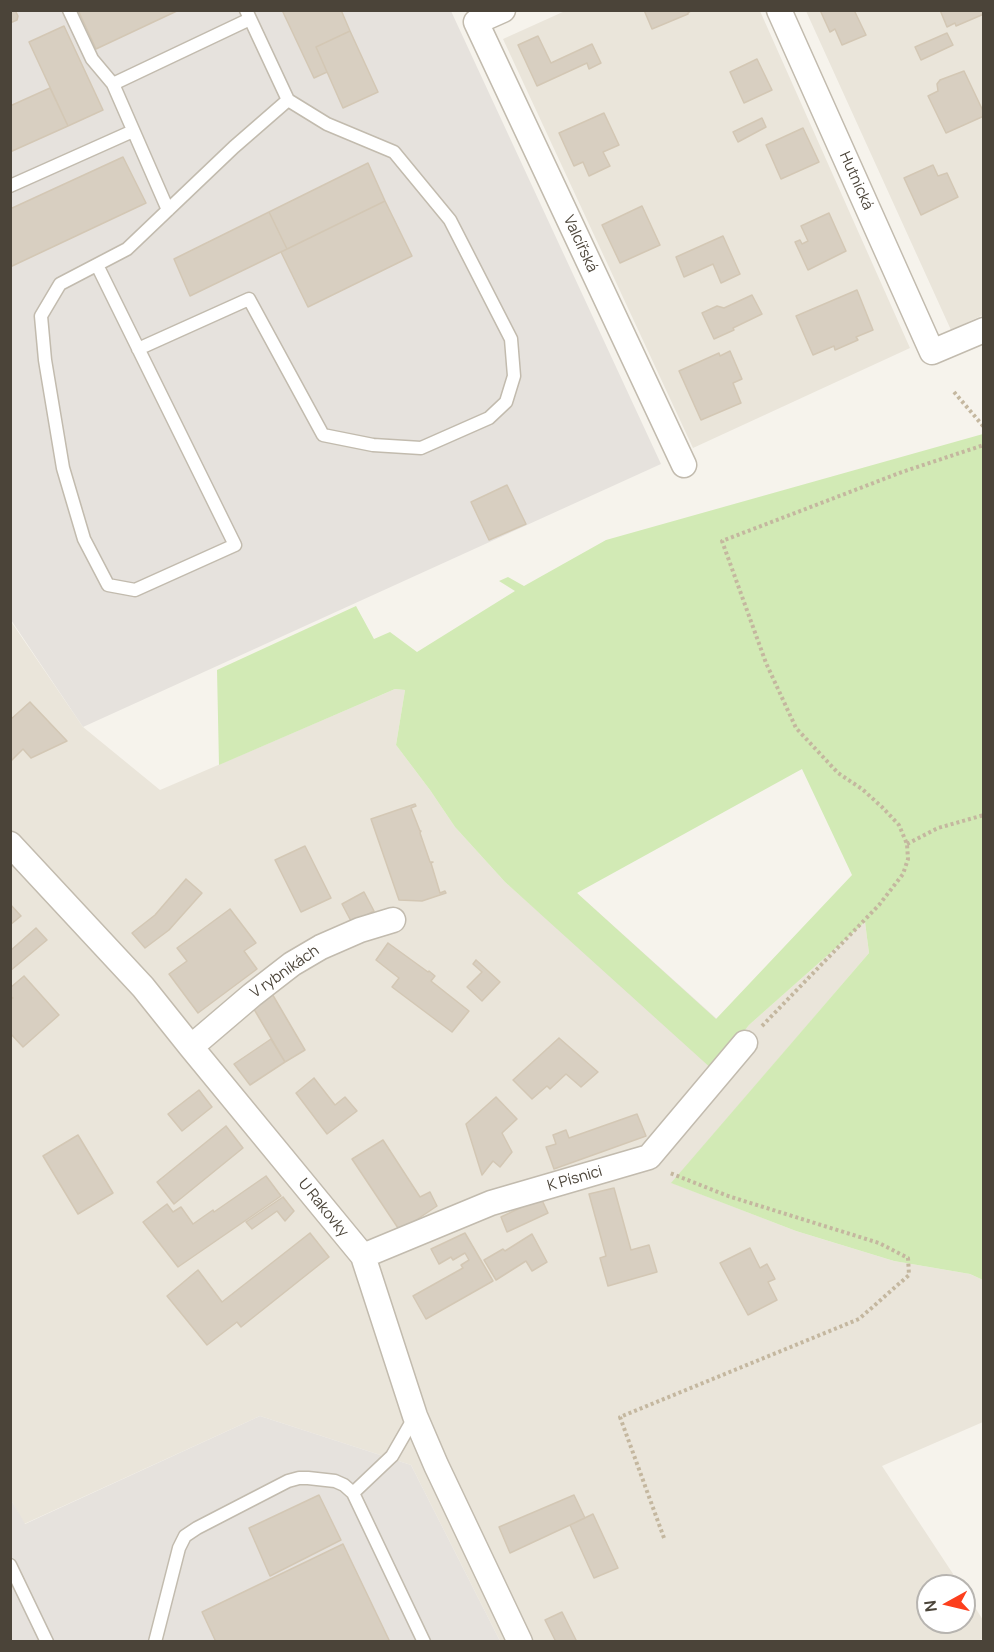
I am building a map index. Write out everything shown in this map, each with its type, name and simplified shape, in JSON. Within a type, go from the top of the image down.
[{"type":"street","name":"Valcířská","points":[[503,10],[476,22],[684,465]]},
{"type":"street","name":"Hutnická","points":[[779,10],[932,352],[984,330]]},
{"type":"street","name":"U Rakovky","points":[[10,844],[143,987],[363,1256],[415,1416],[520,1641]]},
{"type":"street","name":"V rybníkách","points":[[191,1047],[292,964],[321,947],[360,930],[393,920]]},
{"type":"street","name":"K Písnici","points":[[363,1256],[491,1203],[649,1157],[745,1043]]},
{"type":"lane","points":[[69,10],[92,59],[113,84],[168,210]]},
{"type":"lane","points":[[113,84],[248,15],[288,99],[327,124],[394,152],[450,220],[511,339],[514,376],[506,402],[489,418],[421,448],[373,445],[324,435],[249,299],[138,349]]},
{"type":"lane","points":[[97,265],[235,545],[135,590],[108,585],[84,539],[63,468],[45,360],[41,316],[60,284],[127,249],[288,99]]},
{"type":"lane","points":[[10,186],[133,131]]},
{"type":"lane","points":[[353,1493],[392,1456],[415,1416]]},
{"type":"lane","points":[[155,1641],[179,1548],[185,1536],[288,1481],[299,1478],[335,1481],[353,1493],[424,1641]]},
{"type":"lane","points":[[10,1565],[47,1641]]},
{"type":"path","points":[[954,392],[984,427]]},
{"type":"path","points":[[745,1043],[879,905],[903,874],[908,859],[907,844],[899,825],[862,789],[837,773],[796,728],[765,663],[722,542],[902,472],[984,445]]},
{"type":"path","points":[[907,844],[938,828],[984,815]]},
{"type":"path","points":[[638,1160],[728,1196],[879,1243],[908,1258],[909,1275],[859,1318],[620,1416],[664,1538]]},
{"type":"shaded area","points":[[10,11],[451,11],[661,464],[83,727],[11,620]]},
{"type":"shaded area","points":[[565,11],[760,11],[910,348],[693,448],[503,39]]},
{"type":"shaded area","points":[[806,11],[983,11],[983,315],[951,330]]},
{"type":"shaded area","points":[[10,620],[83,727],[160,790],[395,689],[405,690],[396,745],[455,827],[505,882],[540,913],[577,893],[738,1038],[749,1025],[865,922],[869,953],[672,1183],[796,1231],[894,1261],[970,1274],[983,1280],[983,1422],[882,1466],[953,1574],[916,1574],[916,1634],[976,1634],[976,1609],[983,1620],[983,1638],[978,1642],[500,1641],[411,1465],[260,1416],[24,1524],[10,1498]]},
{"type":"shaded area","points":[[260,1416],[411,1465],[500,1641],[11,1641],[10,1498],[25,1524]]},
{"type":"green space","points":[[983,434],[983,1280],[970,1274],[894,1261],[796,1231],[671,1183],[869,953],[865,922],[749,1025],[713,1070],[505,882],[455,827],[396,745],[405,690],[395,689],[219,765],[217,670],[356,606],[374,639],[390,632],[417,652],[515,591],[499,581],[508,577],[524,586],[606,540]],"holes":[[[802,769],[852,875],[716,1019],[577,893]]]},
{"type":"building","points":[[10,10],[15,10],[18,16],[17,20],[10,23]]},
{"type":"building","points":[[78,10],[179,10],[96,49]]},
{"type":"building","points":[[282,10],[341,10],[350,31],[316,47],[327,72],[314,78]]},
{"type":"building","points":[[644,10],[690,10],[691,11],[652,29]]},
{"type":"building","points":[[820,10],[854,10],[866,35],[842,45],[835,29],[830,32]]},
{"type":"building","points":[[940,10],[984,10],[984,14],[956,26],[955,23],[947,27]]},
{"type":"building","points":[[64,26],[103,110],[68,126],[29,42]]},
{"type":"building","points":[[350,31],[378,92],[343,108],[316,47]]},
{"type":"building","points":[[947,33],[953,45],[921,60],[915,47]]},
{"type":"building","points":[[538,36],[551,63],[592,44],[601,63],[589,69],[587,63],[537,86],[518,45]]},
{"type":"building","points":[[757,59],[772,90],[744,103],[730,72]]},
{"type":"building","points":[[964,71],[984,116],[946,133],[928,96],[938,91],[937,84],[940,80]]},
{"type":"building","points":[[50,88],[68,126],[10,152],[10,106]]},
{"type":"building","points":[[604,113],[619,145],[603,152],[610,166],[589,176],[583,162],[574,166],[559,133]]},
{"type":"building","points":[[762,118],[766,127],[738,142],[733,132]]},
{"type":"building","points":[[803,128],[819,162],[781,179],[766,145]]},
{"type":"building","points":[[123,157],[146,203],[10,267],[10,209]]},
{"type":"building","points":[[368,163],[385,201],[287,249],[269,212]]},
{"type":"building","points":[[933,165],[938,176],[947,173],[958,197],[921,215],[904,178]]},
{"type":"building","points":[[385,201],[412,256],[308,307],[281,252]]},
{"type":"building","points":[[642,206],[660,245],[620,263],[602,225]]},
{"type":"building","points":[[269,212],[287,249],[190,296],[174,259]]},
{"type":"building","points":[[829,213],[846,251],[808,270],[795,242],[800,240],[802,244],[808,241],[801,226]]},
{"type":"building","points":[[723,236],[740,274],[721,283],[713,264],[684,277],[676,257]]},
{"type":"building","points":[[857,290],[873,330],[856,337],[858,340],[835,350],[834,346],[813,355],[796,316]]},
{"type":"building","points":[[752,295],[762,314],[714,339],[702,313],[717,306],[724,308]]},
{"type":"building","points":[[730,351],[742,379],[733,383],[741,403],[701,420],[679,371],[719,353],[720,356]]},
{"type":"building","points":[[507,485],[526,524],[489,540],[471,502]]},
{"type":"building","points":[[30,702],[67,741],[31,758],[23,749],[12,760],[10,758],[10,720]]},
{"type":"building","points":[[415,804],[416,806],[411,808],[430,862],[433,862],[431,863],[440,893],[445,891],[446,893],[422,901],[399,900],[371,819]]},
{"type":"building","points":[[305,846],[331,898],[301,912],[275,860]]},
{"type":"building","points":[[186,879],[202,893],[169,930],[145,948],[132,933],[155,915]]},
{"type":"building","points":[[364,892],[374,911],[352,923],[342,904]]},
{"type":"building","points":[[10,904],[21,916],[10,925]]},
{"type":"building","points":[[230,909],[256,943],[244,951],[257,969],[198,1013],[169,974],[187,961],[177,948]]},
{"type":"building","points":[[36,928],[47,940],[10,971],[10,951]]},
{"type":"building","points":[[388,943],[435,976],[431,981],[469,1011],[452,1032],[392,987],[399,978],[376,960]]},
{"type":"building","points":[[476,960],[500,982],[482,1001],[467,987],[482,972],[473,964]]},
{"type":"building","points":[[24,976],[59,1015],[23,1047],[10,1033],[10,1000],[13,998],[10,996],[10,988]]},
{"type":"building","points":[[271,992],[305,1050],[285,1062],[251,1004]]},
{"type":"building","points":[[559,1038],[598,1072],[581,1087],[566,1074],[550,1089],[547,1086],[532,1099],[513,1080]]},
{"type":"building","points":[[271,1039],[285,1062],[250,1085],[234,1064]]},
{"type":"building","points":[[314,1078],[335,1105],[345,1097],[357,1111],[327,1134],[296,1093]]},
{"type":"building","points":[[199,1090],[212,1107],[182,1131],[168,1114]]},
{"type":"building","points":[[496,1097],[517,1119],[502,1133],[512,1152],[500,1167],[493,1161],[482,1175],[466,1124]]},
{"type":"building","points":[[637,1114],[646,1136],[554,1169],[546,1147],[556,1144],[553,1135],[566,1130],[569,1138]]},
{"type":"building","points":[[226,1126],[243,1148],[174,1204],[157,1182]]},
{"type":"building","points":[[78,1135],[113,1193],[78,1214],[43,1156]]},
{"type":"building","points":[[383,1140],[420,1197],[430,1192],[437,1206],[400,1231],[352,1159]]},
{"type":"building","points":[[266,1176],[281,1196],[178,1267],[143,1222],[167,1204],[173,1212],[181,1207],[193,1224]]},
{"type":"building","points":[[614,1188],[631,1250],[649,1245],[657,1272],[608,1286],[600,1258],[606,1256],[589,1194]]},
{"type":"building","points":[[283,1197],[294,1211],[285,1221],[277,1211],[252,1229],[246,1222]]},
{"type":"building","points":[[541,1198],[548,1213],[507,1232],[501,1217]]},
{"type":"building","points":[[310,1233],[329,1257],[241,1327],[237,1322],[207,1345],[167,1296],[198,1270],[222,1302]]},
{"type":"building","points":[[465,1233],[493,1281],[426,1319],[413,1296],[463,1268],[461,1265],[469,1260],[465,1253],[439,1264],[431,1249]]},
{"type":"building","points":[[532,1234],[547,1262],[532,1271],[526,1261],[496,1280],[484,1260],[503,1249],[505,1251]]},
{"type":"building","points":[[750,1248],[760,1268],[767,1264],[775,1279],[768,1282],[777,1300],[748,1315],[720,1263]]},
{"type":"building","points":[[319,1495],[341,1540],[270,1576],[249,1528]]},
{"type":"building","points":[[574,1495],[585,1518],[510,1553],[499,1527]]},
{"type":"building","points":[[593,1514],[618,1568],[594,1578],[570,1525]]},
{"type":"building","points":[[343,1544],[390,1642],[216,1642],[202,1612]]},
{"type":"building","points":[[562,1612],[577,1642],[556,1642],[545,1620]]}]
